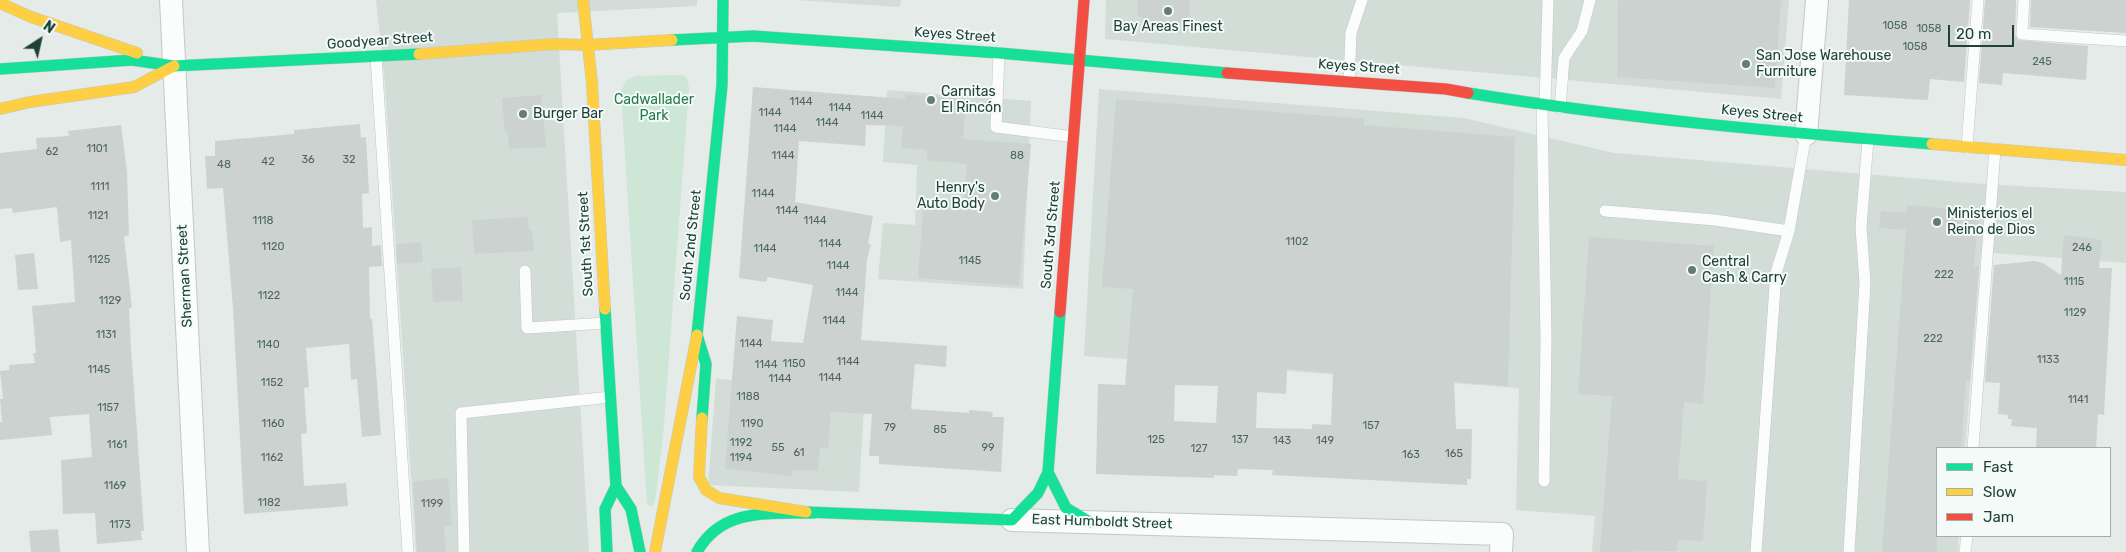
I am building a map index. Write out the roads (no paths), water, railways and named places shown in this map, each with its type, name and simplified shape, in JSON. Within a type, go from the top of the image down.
[{"type":"main road","name":"South 1st Street","points":[[583,0],[588,46],[616,486],[631,509],[640,552]]},
{"type":"main road","name":"South 2nd Street","points":[[706,490],[700,477],[699,458],[706,364],[697,335],[722,85],[723,0]]},
{"type":"main road","name":"South 3rd Street","points":[[1048,472],[1084,0]]},
{"type":"main road","points":[[0,3],[31,17],[174,66]]},
{"type":"main road","name":"Keyes Street","points":[[588,46],[753,36],[999,53],[1446,89],[1560,108],[1806,134],[2126,160]]},
{"type":"main road","name":"Goodyear Street","points":[[0,69],[93,61],[132,60],[174,66],[376,57],[554,44],[588,46]]},
{"type":"main road","name":"Goodyear Street","points":[[0,109],[20,103],[134,87],[174,66]]},
{"type":"main road","points":[[7,97],[20,103]]},
{"type":"main road","points":[[655,552],[697,335]]},
{"type":"main road","points":[[1012,520],[1038,492],[1048,472]]},
{"type":"main road","points":[[1048,472],[1066,508],[1090,522]]},
{"type":"main road","name":"South 1st Street","points":[[607,552],[605,509],[616,486]]},
{"type":"main road","name":"East Humboldt Street","points":[[706,490],[719,498],[734,502],[814,513],[1012,520]]},
{"type":"main road","points":[[697,552],[702,538],[711,530],[728,521],[740,518],[814,513]]},
{"type":"street","name":"Sherman Street","points":[[171,0],[198,552]]},
{"type":"street","points":[[1806,134],[1817,0]]},
{"type":"street","name":"East Humboldt Street","points":[[1012,520],[1090,522],[1502,543]]},
{"type":"lane","points":[[1349,82],[1351,33],[1362,0]]},
{"type":"lane","points":[[1544,480],[1546,340],[1543,104],[1548,0]]},
{"type":"lane","points":[[1560,108],[1564,58],[1567,50],[1582,30],[1590,0]]},
{"type":"lane","points":[[1967,147],[1978,0]]},
{"type":"lane","points":[[2024,0],[2022,34],[2126,41]]},
{"type":"lane","points":[[999,53],[996,127],[1074,137]]},
{"type":"lane","points":[[376,57],[408,552]]},
{"type":"lane","points":[[1756,552],[1776,273],[1789,232],[1806,134]]},
{"type":"lane","points":[[1850,552],[1866,283],[1860,227],[1868,139]]},
{"type":"lane","points":[[1973,447],[1995,149]]},
{"type":"lane","points":[[1605,211],[1715,220],[1789,232]]},
{"type":"lane","points":[[525,271],[527,328],[606,323]]},
{"type":"lane","points":[[464,552],[461,413],[610,397]]},
{"type":"lane","points":[[1966,552],[1967,537]]},
{"type":"place","name":"Bay Areas Finest","points":[[1168,11]]},
{"type":"place","name":"San Jose Warehouse Furniture","points":[[1746,64]]},
{"type":"place","name":"Carnitas El Rincón","points":[[931,100]]},
{"type":"place","name":"Burger Bar","points":[[523,114]]},
{"type":"place","name":"Henry's Auto Body","points":[[995,196]]},
{"type":"place","name":"Ministerios el Reino de Dios","points":[[1937,222]]},
{"type":"place","name":"Central Cash & Carry","points":[[1692,270]]},
{"type":"park label","name":"Cadwallader Park","points":[[654,108]]}]
